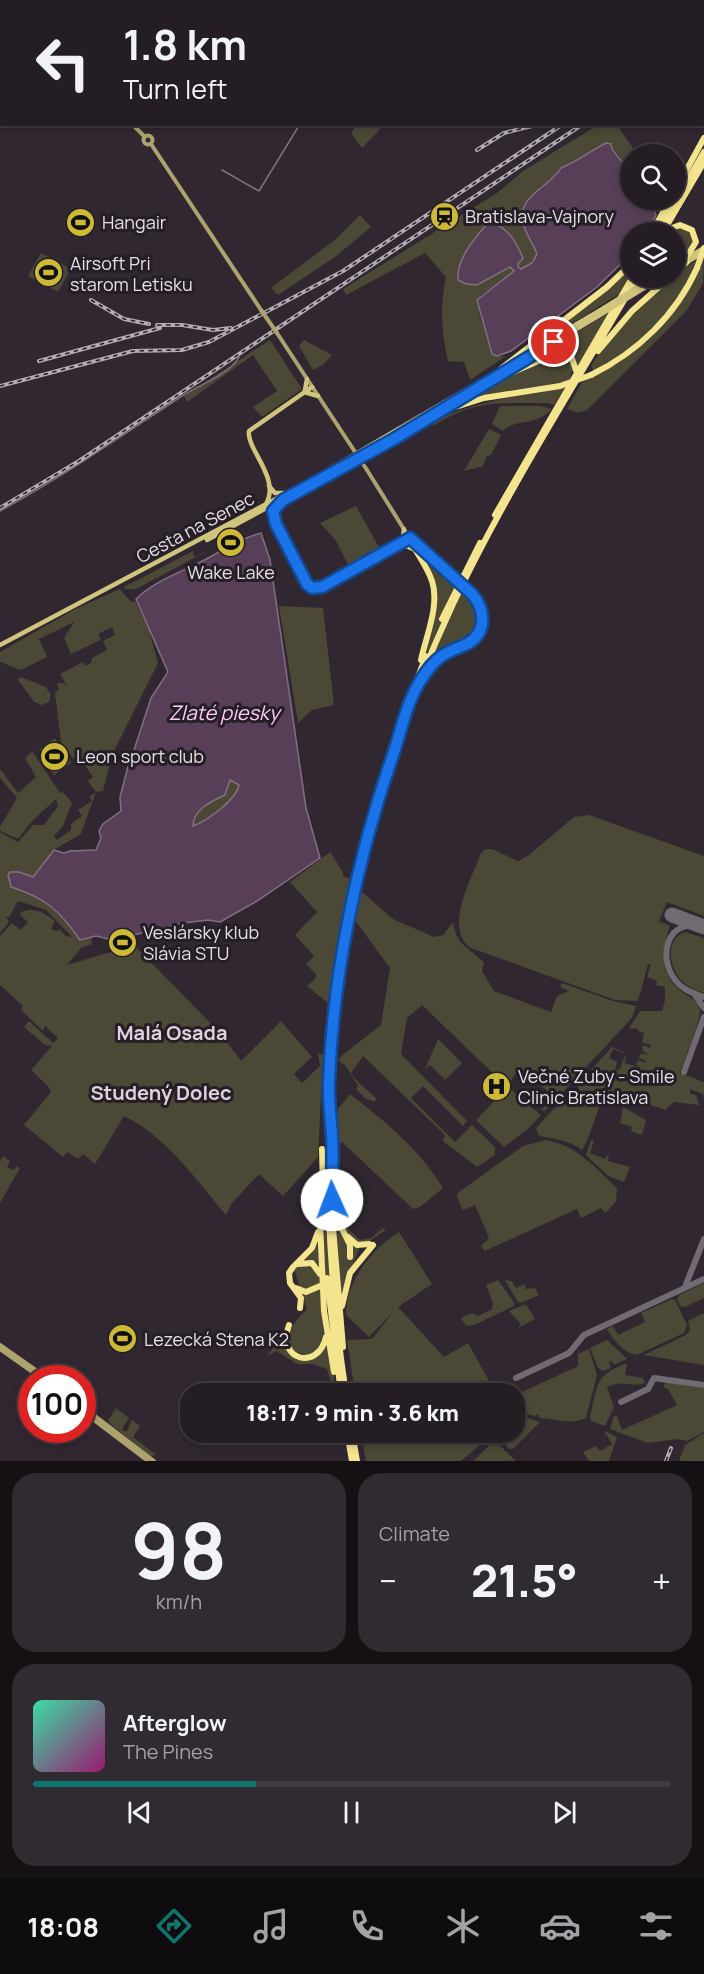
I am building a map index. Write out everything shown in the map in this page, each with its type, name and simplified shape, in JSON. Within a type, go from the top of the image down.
[{"type":"highway","points":[[686,171],[704,138]]},
{"type":"highway","points":[[666,222],[704,152]]},
{"type":"highway","points":[[666,222],[704,163]]},
{"type":"highway","points":[[686,228],[692,230],[696,242],[687,260]]},
{"type":"highway","points":[[440,412],[484,398],[560,386],[591,375],[624,356],[656,329],[681,298],[704,249]]},
{"type":"highway","points":[[502,368],[620,275]]},
{"type":"highway","points":[[344,1383],[328,1239],[326,1162],[329,1085],[337,995],[360,872],[392,757],[419,683],[450,610],[487,538],[626,288]]},
{"type":"highway","points":[[341,1383],[329,1295],[322,1198],[323,1116],[327,1053],[343,930],[368,822],[397,729],[420,669],[473,556],[631,288]]},
{"type":"highway","points":[[579,373],[620,324],[658,288]]},
{"type":"highway","points":[[488,383],[558,352],[570,356],[579,373]]},
{"type":"highway","points":[[410,538],[432,580],[434,597],[420,669]]},
{"type":"highway","points":[[410,538],[468,591],[483,612],[483,623],[472,641],[440,657],[419,683]]},
{"type":"highway","points":[[402,543],[415,550]]},
{"type":"highway","points":[[329,1085],[333,1206],[344,1383]]},
{"type":"highway","points":[[300,1308],[300,1297],[289,1281],[293,1267],[314,1246],[322,1198]]},
{"type":"highway","points":[[333,1206],[336,1219],[351,1247],[350,1257]]},
{"type":"highway","points":[[320,1213],[321,1284]]},
{"type":"highway","points":[[341,1324],[343,1300],[349,1277],[371,1244],[357,1245],[346,1236]]},
{"type":"highway","points":[[293,1267],[303,1262],[313,1264],[319,1270],[327,1334],[339,1383]]},
{"type":"highway","points":[[293,1267],[291,1280],[298,1290],[308,1292],[321,1284]]},
{"type":"highway","points":[[289,1325],[286,1343],[292,1353],[300,1357],[310,1358],[318,1353],[323,1347],[327,1334]]},
{"type":"highway","points":[[352,1443],[355,1461]]},
{"type":"main road","points":[[134,126],[145,137],[152,137],[151,144],[410,538],[336,580],[315,589],[307,584],[276,524],[267,513],[257,513]]},
{"type":"main road","points":[[687,260],[704,249]]},
{"type":"main road","name":"Cesta na Senec","points":[[0,647],[290,492],[639,288]]},
{"type":"main road","name":"Cesta na Senec","points":[[0,647],[283,500],[440,412],[640,288]]},
{"type":"main road","points":[[304,392],[307,379]]},
{"type":"main road","points":[[264,506],[269,497],[268,484],[263,464],[248,437],[249,431],[312,387]]},
{"type":"main road","points":[[304,392],[318,396]]},
{"type":"main road","points":[[268,484],[277,494],[290,492]]},
{"type":"main road","points":[[276,524],[273,511],[283,500]]},
{"type":"main road","points":[[402,543],[404,529]]},
{"type":"main road","points":[[0,1347],[24,1365]]},
{"type":"main road","points":[[0,1347],[27,1365]]},
{"type":"main road","points":[[96,1418],[148,1461]]},
{"type":"main road","points":[[96,1420],[154,1461]]},
{"type":"shaded area","points":[[356,126],[383,126],[362,148],[351,133]]},
{"type":"shaded area","points":[[596,126],[618,126],[630,144],[620,144],[620,157],[606,143],[596,147],[541,186],[529,200],[527,234],[537,254],[532,263],[521,269],[518,267],[517,244],[505,229],[476,237],[461,263],[458,275],[481,283],[510,267],[514,271],[480,296],[479,313],[492,354],[505,357],[470,380],[464,362],[448,361],[442,319],[446,277],[425,253],[346,295],[343,289],[497,193],[523,171]]},
{"type":"shaded area","points":[[360,215],[371,227],[335,257],[278,295],[271,288],[336,239]]},
{"type":"shaded area","points":[[686,228],[692,232],[694,244],[686,254]]},
{"type":"shaded area","name":"Airsoft Pri starom Letisku","points":[[41,253],[71,269],[58,292],[28,276]]},
{"type":"shaded area","points":[[704,257],[703,283],[687,310],[587,410],[578,413],[567,409],[582,382],[619,363],[663,326],[685,296]]},
{"type":"shaded area","points":[[698,259],[686,283],[686,268]]},
{"type":"shaded area","points":[[620,275],[620,288],[623,288],[619,294],[525,353]]},
{"type":"shaded area","points":[[659,288],[683,288],[668,311],[643,337],[594,371],[591,366],[613,335]]},
{"type":"shaded area","points":[[608,313],[578,366],[574,357],[568,352],[561,351],[546,354],[523,365]]},
{"type":"shaded area","points":[[270,340],[302,389],[262,417],[253,407],[277,391],[253,355],[187,402],[184,396]]},
{"type":"shaded area","points":[[304,340],[332,355],[324,364],[313,370],[299,346]]},
{"type":"shaded area","points":[[558,353],[568,356],[574,366],[569,381],[462,402],[493,383]]},
{"type":"shaded area","points":[[566,386],[554,405],[502,403],[462,411],[433,426],[431,422],[480,404]]},
{"type":"shaded area","points":[[500,406],[540,406],[552,409],[533,421],[514,424],[503,431],[492,424]]},
{"type":"shaded area","points":[[489,429],[501,435],[491,455],[487,456],[483,466],[464,471]]},
{"type":"shaded area","points":[[356,506],[381,551],[350,568],[336,541],[320,523]]},
{"type":"shaded area","points":[[416,547],[459,584],[474,607],[476,619],[472,631],[430,663],[426,646],[436,598]]},
{"type":"shaded area","points":[[211,549],[136,589],[125,589],[124,587],[193,551],[194,557]]},
{"type":"shaded area","points":[[120,589],[131,602],[135,601],[149,630],[158,663],[112,755],[103,791],[96,792],[88,781],[93,777],[81,760],[76,762],[61,742],[55,693],[59,689],[57,683],[64,683],[68,688],[60,674],[83,662],[85,666],[91,663],[92,658],[107,650],[103,641],[115,635],[112,627],[98,634],[101,640],[71,654],[64,638],[74,622],[39,639],[47,657],[21,670],[0,662],[0,652],[75,609]]},
{"type":"shaded area","points":[[279,606],[323,608],[334,705],[312,710],[298,723]]},
{"type":"shaded area","points":[[21,677],[46,687],[51,695],[49,702],[41,705],[34,702],[18,680]]},
{"type":"shaded area","name":"Leon sport club","points":[[55,738],[71,763],[54,775],[39,750]]},
{"type":"shaded area","points":[[32,751],[60,793],[63,792],[72,803],[63,826],[54,836],[57,840],[71,830],[71,824],[82,816],[78,810],[92,801],[89,797],[96,792],[81,834],[52,851],[33,877],[12,887],[34,896],[51,907],[66,921],[80,940],[91,938],[92,944],[81,948],[67,965],[131,946],[137,948],[222,1035],[241,1061],[281,1021],[312,1057],[294,1074],[302,1083],[320,1066],[318,1053],[323,1055],[318,1157],[283,1196],[259,1174],[232,1203],[226,1215],[167,1147],[124,1116],[95,1164],[83,1154],[78,1159],[67,1152],[63,1157],[24,1125],[51,1092],[48,1086],[31,1070],[52,1046],[45,1045],[24,1027],[29,1021],[53,1043],[58,1038],[45,1026],[43,1031],[21,1010],[23,1006],[0,985],[0,936],[12,923],[21,930],[28,922],[20,915],[21,912],[35,910],[55,921],[51,929],[56,931],[60,929],[66,936],[72,937],[46,910],[18,901],[9,917],[6,916],[9,922],[0,933],[0,832],[18,842],[33,825],[44,825],[58,806],[56,799],[32,821],[18,839],[0,831],[0,827],[17,798],[0,778],[0,769],[18,793],[36,777],[25,758]]},
{"type":"shaded area","points":[[231,780],[239,785],[233,797],[213,815],[193,826],[198,813],[222,792]]},
{"type":"shaded area","points":[[589,815],[704,856],[704,916],[667,902],[659,921],[670,926],[664,954],[666,971],[676,986],[696,1002],[700,1010],[680,1073],[704,1082],[704,1099],[703,1094],[690,1089],[690,1094],[696,1095],[699,1105],[674,1102],[665,1110],[623,1096],[580,1091],[578,1088],[577,1085],[612,1047],[624,1052],[622,1054],[613,1049],[609,1058],[617,1062],[615,1070],[620,1069],[626,1053],[625,1063],[643,1069],[636,1065],[638,1060],[645,1063],[646,1061],[639,1058],[641,1053],[648,1055],[642,1050],[643,1045],[650,1048],[651,1045],[642,1042],[644,1033],[638,1029],[629,1028],[640,1011],[662,1011],[665,987],[656,985],[657,981],[647,977],[651,964],[648,964],[638,1001],[615,1000],[471,948],[463,939],[459,929],[459,916],[466,889],[481,853],[485,849],[492,849],[518,861],[529,855],[574,817]]},
{"type":"shaded area","points":[[330,852],[343,872],[343,876],[350,879],[328,1003],[307,986],[315,979],[316,974],[306,964],[314,956],[295,935],[317,912],[290,882]]},
{"type":"shaded area","points":[[361,891],[393,919],[434,937],[443,935],[453,922],[461,942],[484,963],[482,971],[494,991],[551,1012],[557,996],[569,991],[560,987],[562,983],[613,1001],[636,1006],[632,1018],[545,1111],[541,1110],[554,1097],[520,1067],[510,1082],[504,1084],[422,1005],[407,1018],[401,1054],[467,1121],[463,1126],[423,1086],[411,1098],[455,1142],[472,1125],[495,1147],[495,1155],[477,1167],[443,1141],[445,1135],[363,1056],[351,1073],[376,1098],[375,1102],[365,1098],[356,1089],[358,1086],[346,1066],[339,1061],[340,1057],[381,1025],[390,968],[354,919]]},
{"type":"shaded area","points":[[685,932],[704,938],[704,993],[689,987],[674,969],[671,947],[678,936]]},
{"type":"shaded area","points":[[438,1039],[462,1063],[445,1080],[430,1065],[425,1069]]},
{"type":"shaded area","points":[[508,1087],[541,1115],[527,1130],[504,1147],[476,1120]]},
{"type":"shaded area","points":[[350,1094],[389,1125],[413,1149],[443,1188],[420,1207],[413,1209],[342,1142],[339,1144],[336,1171],[344,1180],[337,1183],[338,1189],[336,1190],[341,1218],[360,1240],[371,1238],[382,1229],[380,1227],[386,1230],[361,1244],[318,1352],[306,1356],[291,1349],[290,1342],[292,1327],[307,1309],[294,1269],[310,1255],[318,1238],[337,1220],[333,1178],[338,1109]]},
{"type":"shaded area","points":[[580,1094],[603,1096],[582,1150],[566,1142],[538,1135],[536,1128],[559,1104]]},
{"type":"shaded area","points":[[623,1107],[646,1120],[642,1135],[631,1131],[632,1127],[620,1123]]},
{"type":"shaded area","points":[[546,1140],[567,1147],[593,1165],[617,1188],[616,1202],[605,1213],[601,1208],[581,1218],[577,1209],[485,1251],[481,1246],[489,1238],[475,1205],[463,1210],[457,1197],[459,1192],[523,1146]]},
{"type":"shaded area","points":[[591,1140],[594,1141],[590,1153],[605,1159],[607,1155],[609,1156],[608,1161],[630,1167],[624,1182],[608,1176],[586,1155]]},
{"type":"shaded area","points":[[3,1156],[10,1161],[7,1167],[14,1170],[16,1166],[20,1168],[0,1203],[0,1161]]},
{"type":"shaded area","points":[[399,1232],[432,1284],[398,1307],[444,1357],[468,1343],[490,1383],[353,1383],[347,1340],[372,1339],[393,1312],[369,1337],[346,1315],[350,1290],[362,1267]]},
{"type":"shaded area","points":[[498,1280],[514,1306],[474,1325],[466,1326],[461,1318],[472,1313],[478,1316],[492,1309],[493,1304],[486,1285]]},
{"type":"shaded area","points":[[505,1280],[512,1281],[516,1288],[525,1284],[526,1289],[535,1288],[539,1295],[521,1303],[517,1301]]},
{"type":"shaded area","points":[[704,1283],[704,1298],[685,1307],[680,1306],[677,1299],[679,1295]]},
{"type":"shaded area","points":[[672,1299],[675,1300],[687,1325],[684,1333],[637,1355],[619,1345],[607,1329],[613,1326],[618,1335],[645,1322],[641,1313]]},
{"type":"shaded area","points":[[526,1304],[535,1319],[518,1328],[521,1324],[509,1311]]},
{"type":"shaded area","points":[[704,1313],[704,1365],[644,1355],[686,1335],[690,1330],[688,1321]]},
{"type":"shaded area","points":[[283,1335],[286,1347],[292,1355],[316,1358],[327,1345],[335,1383],[331,1383],[327,1369],[312,1364],[297,1364],[277,1351],[267,1356]]},
{"type":"shaded area","points":[[607,1340],[627,1359],[614,1365],[612,1361],[609,1362],[611,1368],[603,1371],[598,1368],[590,1348]]},
{"type":"shaded area","points":[[589,1349],[597,1375],[586,1418],[563,1421],[540,1418],[538,1414],[534,1416],[525,1414],[525,1391],[578,1366],[578,1354]]},
{"type":"shaded area","points":[[627,1363],[625,1375],[643,1378],[645,1383],[618,1384],[607,1387],[614,1407],[605,1426],[591,1421],[590,1416],[599,1383],[608,1372]]},
{"type":"shaded area","points":[[666,1382],[704,1388],[704,1432],[687,1441],[677,1439],[648,1443],[610,1429],[614,1416],[617,1416],[622,1430],[677,1405],[668,1389],[663,1387]]},
{"type":"shaded area","points":[[116,1408],[129,1418],[123,1431],[127,1431],[132,1420],[140,1426],[133,1437],[156,1455],[150,1456],[109,1423],[108,1420]]},
{"type":"shaded area","points":[[525,1417],[540,1422],[525,1437]]},
{"type":"shaded area","points":[[605,1431],[617,1437],[609,1461],[589,1461],[583,1452],[596,1446],[600,1451],[612,1444],[605,1435]]},
{"type":"shaded area","points":[[704,1433],[704,1461],[679,1461],[685,1445]]},
{"type":"shaded area","points":[[363,1443],[482,1443],[461,1461],[366,1461]]},
{"type":"shaded area","points":[[492,1443],[497,1443],[516,1461],[473,1461]]},
{"type":"shaded area","points":[[504,1443],[519,1443],[513,1449],[509,1449]]},
{"type":"water","points":[[606,143],[611,144],[620,159],[620,210],[654,210],[656,215],[652,222],[620,222],[620,265],[597,287],[511,351],[497,356],[492,354],[477,300],[514,271],[510,267],[477,285],[466,284],[458,280],[460,264],[473,241],[489,222],[501,227],[514,240],[523,258],[518,267],[521,269],[532,263],[537,254],[523,223],[522,214],[525,206],[529,198],[561,168]]},
{"type":"water","name":"Zlaté piesky","points":[[261,533],[270,560],[306,808],[320,858],[257,901],[220,922],[208,920],[183,923],[113,940],[96,936],[80,940],[59,913],[34,896],[11,887],[8,875],[10,872],[19,872],[33,877],[54,850],[64,853],[96,850],[101,838],[99,831],[103,824],[121,811],[120,797],[130,759],[139,756],[134,750],[151,698],[168,672],[136,599],[162,581]],"holes":[[[230,780],[239,785],[233,797],[220,809],[206,820],[193,826],[200,810],[225,795]]]},
{"type":"waterway","points":[[222,170],[259,191],[299,126]]},
{"type":"waterway","points":[[0,511],[220,375],[239,357]]},
{"type":"taxiway","points":[[704,928],[682,927],[674,933],[667,950],[667,961],[676,981],[685,989],[704,997]]},
{"type":"taxiway","points":[[695,995],[704,1008]]},
{"type":"taxiway","points":[[684,1072],[704,1017]]},
{"type":"taxiway","points":[[685,1287],[704,1239]]},
{"type":"taxiway","points":[[516,1378],[569,1353],[584,1335],[704,1279]]},
{"type":"taxiway","points":[[621,1402],[648,1389],[654,1378],[704,1385]]},
{"type":"runway","points":[[672,915],[704,927]]},
{"type":"railway","points":[[477,150],[504,133],[532,126]]},
{"type":"railway","points":[[0,386],[133,351],[182,350],[209,342],[343,271],[560,126]]},
{"type":"railway","points":[[0,508],[79,461],[580,126]]},
{"type":"railway","points":[[91,300],[124,319],[149,324]]},
{"type":"railway","points":[[157,325],[182,325],[213,330],[231,328]]},
{"type":"railway","points":[[39,361],[160,328]]},
{"type":"railway","points":[[666,1461],[671,1448]]},
{"type":"place","name":"Bratislava-Vajnory","points":[[444,216]]},
{"type":"place","name":"Hangair","points":[[81,222]]},
{"type":"place","name":"Airsoft Pri starom Letisku","points":[[49,273]]},
{"type":"place","name":"Wake Lake","points":[[231,543]]},
{"type":"place","name":"Leon sport club","points":[[55,756]]},
{"type":"place","name":"Veslársky klub Slávia STU","points":[[122,942]]},
{"type":"place","name":"Večné Zuby - Smile Clinic Bratislava","points":[[497,1086]]},
{"type":"place","name":"Lezecká Stena K2","points":[[123,1339]]},
{"type":"district","name":"Malá Osada","points":[[172,1032]]},
{"type":"district","name":"Studený Dolec","points":[[161,1092]]},
{"type":"route","points":[[332,1200],[329,1085],[331,1053],[337,995],[363,860],[392,757],[419,683],[440,657],[466,645],[476,637],[482,626],[483,615],[480,604],[472,594],[410,538],[346,575],[322,587],[312,588],[307,584],[282,536],[273,511],[283,500],[394,439],[554,342]]}]
